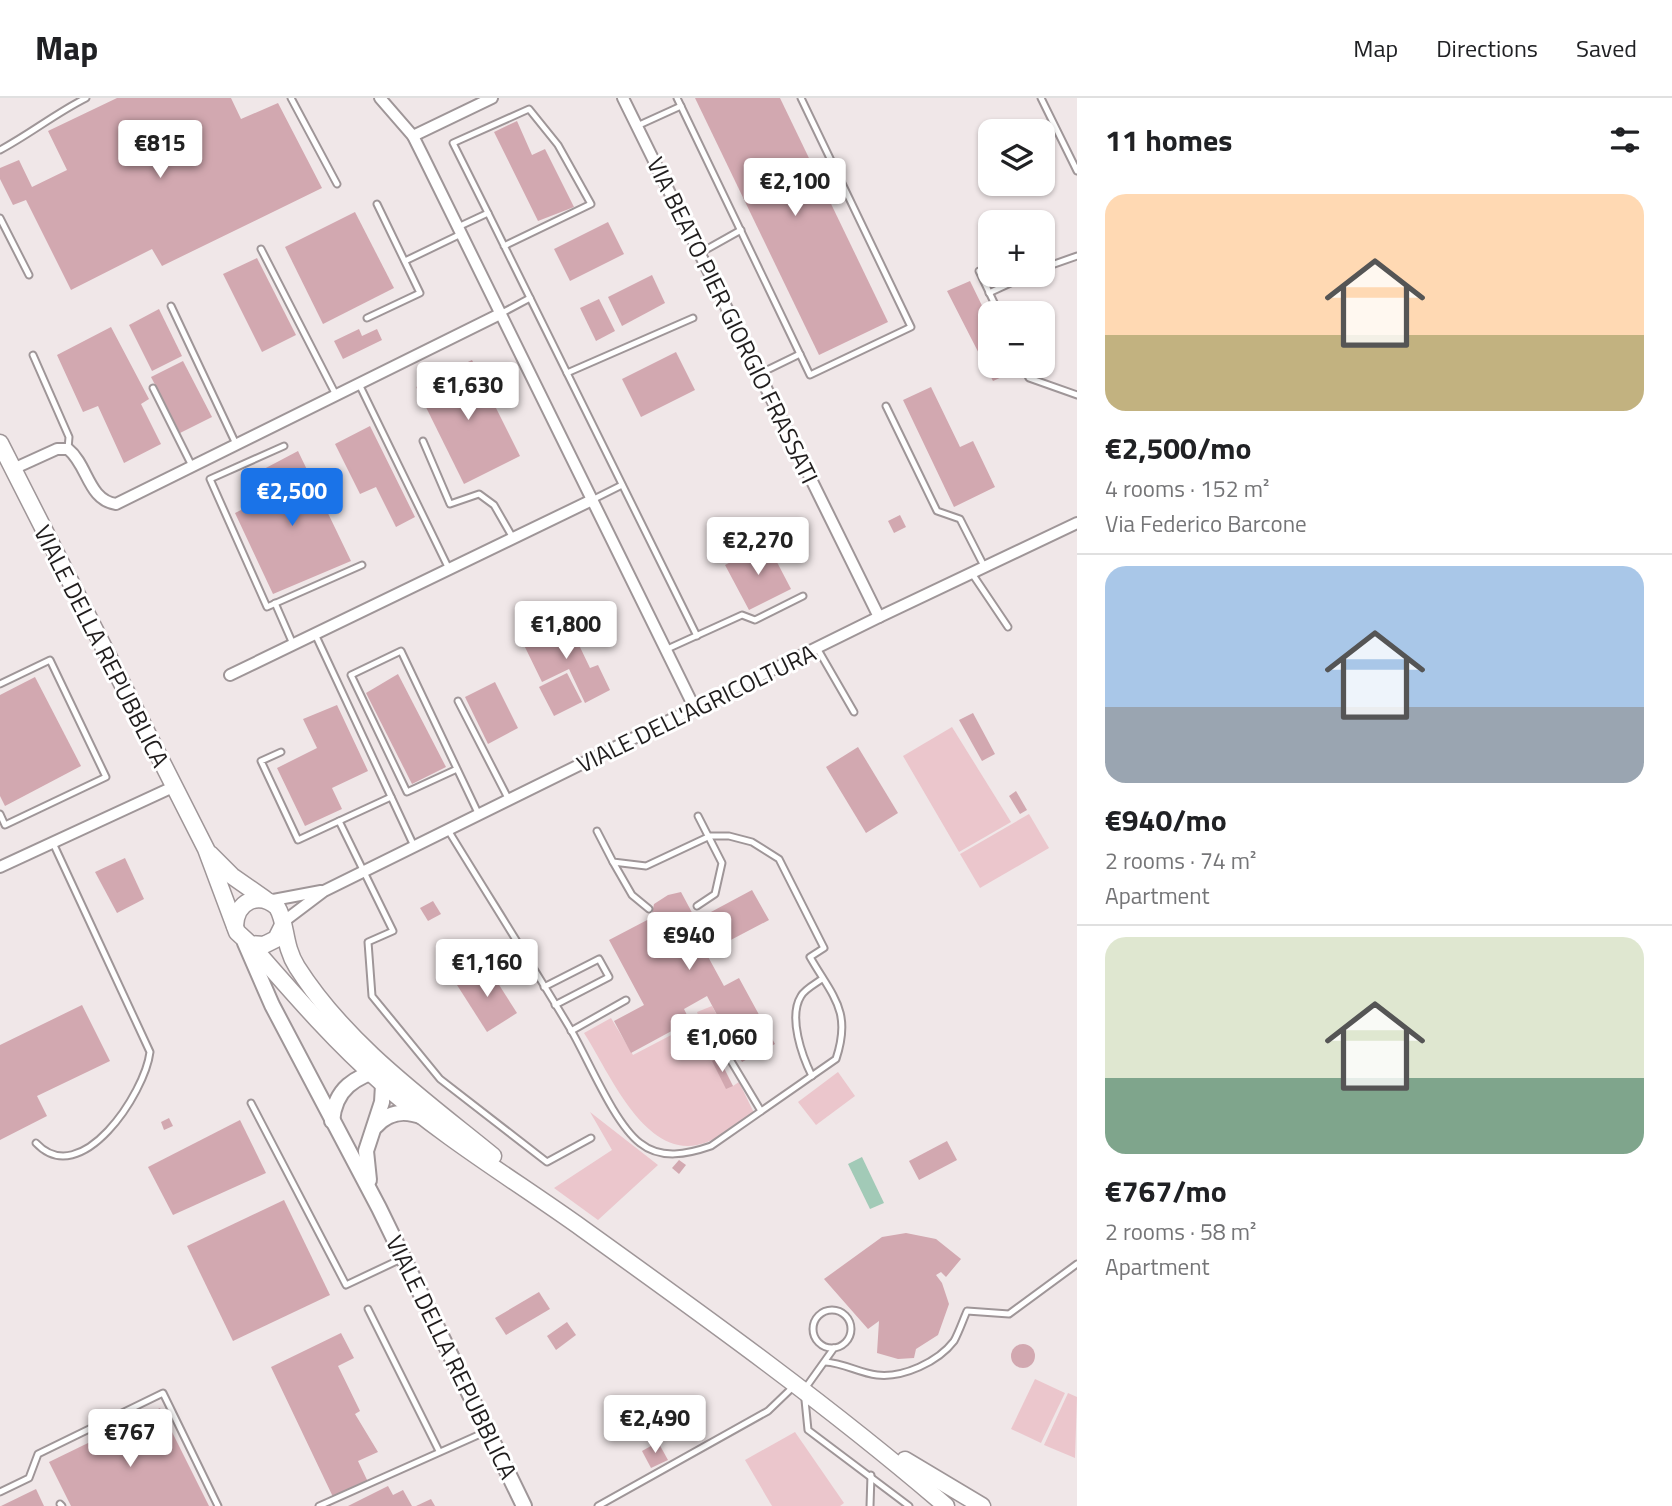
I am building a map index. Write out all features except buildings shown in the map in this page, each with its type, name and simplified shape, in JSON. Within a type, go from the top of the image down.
[{"type":"main road","name":"VIALE DELLA REPUBBLICA","points":[[0,443],[205,849],[235,926]]},
{"type":"main road","name":"VIALE DELLA REPUBBLICA","points":[[205,849],[232,876],[267,900]]},
{"type":"main road","points":[[582,1228],[377,1070],[247,943],[235,926],[238,911],[243,905],[267,900],[277,907],[287,947],[298,969],[377,1070],[384,1085],[867,1437],[946,1506]]},
{"type":"main road","points":[[247,943],[270,943],[282,924]]},
{"type":"main road","points":[[867,1437],[982,1506]]},
{"type":"street","points":[[380,98],[413,136],[695,709]]},
{"type":"street","points":[[413,136],[492,98]]},
{"type":"street","name":"VIA BEATO PIER GIORGIO FRASSATI","points":[[623,98],[879,617]]},
{"type":"street","points":[[13,469],[57,449],[68,449],[82,465],[97,496],[104,502],[116,503],[500,314]]},
{"type":"street","points":[[230,675],[592,500]]},
{"type":"street","name":"VIALE DELL'AGRICOLTURA","points":[[282,924],[324,891],[1074,523]]},
{"type":"street","points":[[0,867],[173,787]]},
{"type":"street","name":"VIALE DELL'AGRICOLTURA","points":[[267,900],[324,891]]},
{"type":"street","name":"VIALE DELLA REPUBBLICA","points":[[247,943],[272,1005],[379,1208],[524,1506]]},
{"type":"street","points":[[332,1122],[333,1106],[347,1085],[377,1070]]},
{"type":"street","name":"VIALE DELLA REPUBBLICA","points":[[379,1208],[365,1162],[384,1085]]},
{"type":"street","points":[[371,1133],[378,1123],[393,1113],[414,1113],[426,1118]]},
{"type":"street","points":[[514,1486],[514,1506]]},
{"type":"lane","points":[[0,150],[38,130],[54,114],[86,98]]},
{"type":"lane","points":[[291,98],[337,184]]},
{"type":"lane","points":[[677,98],[810,375],[911,327],[801,98]]},
{"type":"lane","points":[[1041,98],[1077,171]]},
{"type":"lane","points":[[637,126],[681,106]]},
{"type":"lane","points":[[504,246],[591,204],[558,145],[529,109],[453,143],[697,636]]},
{"type":"lane","points":[[367,318],[420,293],[377,204]]},
{"type":"lane","points":[[405,261],[488,213]]},
{"type":"lane","points":[[0,218],[29,275]]},
{"type":"lane","points":[[699,253],[741,230]]},
{"type":"lane","points":[[261,249],[336,395]]},
{"type":"lane","points":[[1055,264],[1077,256]]},
{"type":"lane","points":[[986,287],[993,301]]},
{"type":"lane","points":[[989,293],[1002,287]]},
{"type":"lane","points":[[500,314],[530,299]]},
{"type":"lane","points":[[171,306],[236,444]]},
{"type":"lane","points":[[567,373],[693,318]]},
{"type":"lane","points":[[760,374],[800,354]]},
{"type":"lane","points":[[33,355],[69,436],[68,449]]},
{"type":"lane","points":[[1029,378],[1077,395]]},
{"type":"lane","points":[[359,384],[449,569]]},
{"type":"lane","points":[[153,388],[192,466]]},
{"type":"lane","points":[[886,406],[937,511],[960,519],[984,566]]},
{"type":"lane","points":[[423,442],[450,504],[479,494],[494,505],[513,538]]},
{"type":"lane","points":[[284,446],[210,479],[267,607],[362,565]]},
{"type":"lane","points":[[592,500],[622,485]]},
{"type":"lane","points":[[971,572],[1009,628]]},
{"type":"lane","points":[[666,650],[742,615],[755,620],[803,596]]},
{"type":"lane","points":[[275,603],[293,644]]},
{"type":"lane","points":[[315,634],[414,846]]},
{"type":"lane","points":[[817,648],[854,712]]},
{"type":"lane","points":[[457,769],[407,792],[351,675],[401,651],[479,815]]},
{"type":"lane","points":[[0,684],[50,660],[106,777],[5,825],[0,814]]},
{"type":"lane","points":[[458,701],[509,800]]},
{"type":"lane","points":[[281,752],[261,761],[298,840],[391,797]]},
{"type":"lane","points":[[697,906],[715,894],[721,879],[722,863],[698,816]]},
{"type":"lane","points":[[340,821],[393,931],[368,942],[372,996],[440,1079],[547,1162],[591,1138]]},
{"type":"lane","points":[[448,830],[571,1031],[627,1130],[642,1145],[663,1153],[688,1154],[711,1146],[836,1059],[842,1040],[843,1016],[810,957],[824,948],[779,859],[752,842],[729,836],[710,836],[646,866],[613,862]]},
{"type":"lane","points":[[597,831],[632,895],[649,909]]},
{"type":"lane","points":[[36,1143],[45,1152],[55,1154],[92,1147],[111,1130],[138,1091],[148,1068],[150,1052],[53,843]]},
{"type":"lane","points":[[544,987],[599,959],[609,977],[555,1005]]},
{"type":"lane","points":[[811,1076],[799,1035],[797,1008],[801,995],[822,979]]},
{"type":"lane","points":[[571,1031],[626,1000]]},
{"type":"lane","points":[[731,1061],[761,1111]]},
{"type":"lane","points":[[251,1103],[346,1284],[404,1258]]},
{"type":"lane","points":[[825,1362],[840,1363],[876,1375],[902,1375],[932,1359],[953,1342],[967,1311],[1009,1314],[1077,1264]]},
{"type":"lane","points":[[368,1309],[439,1451]]},
{"type":"lane","points":[[598,1506],[768,1411],[800,1387],[825,1362],[834,1348],[845,1343],[851,1327],[842,1313],[831,1310],[816,1320],[813,1331],[823,1345],[834,1348]]},
{"type":"lane","points":[[800,1387],[808,1430],[909,1506]]},
{"type":"lane","points":[[0,1492],[29,1478],[38,1454],[163,1393],[218,1506]]},
{"type":"lane","points":[[319,1506],[488,1431]]},
{"type":"lane","points":[[870,1506],[871,1475]]},
{"type":"shaded area","points":[[952,727],[1011,822],[959,852],[903,756]]},
{"type":"shaded area","points":[[1029,814],[1049,848],[980,888],[960,854]]},
{"type":"shaded area","points":[[712,1006],[735,1049],[713,1061],[733,1086],[739,1082],[754,1113],[712,1140],[697,1145],[678,1145],[660,1137],[629,1107],[584,1033],[611,1018],[633,1055],[700,1020],[697,1012]]},
{"type":"shaded area","points":[[838,1072],[855,1096],[816,1125],[798,1102]]},
{"type":"shaded area","points":[[590,1112],[658,1165],[598,1220],[554,1188],[612,1150]]},
{"type":"shaded area","points":[[862,1157],[884,1203],[870,1209],[848,1164]]},
{"type":"shaded area","points":[[1035,1379],[1065,1393],[1041,1443],[1011,1429]]},
{"type":"shaded area","points":[[1068,1393],[1077,1397],[1075,1458],[1044,1445]]},
{"type":"shaded area","points":[[795,1432],[844,1503],[840,1506],[772,1506],[745,1460]]}]
